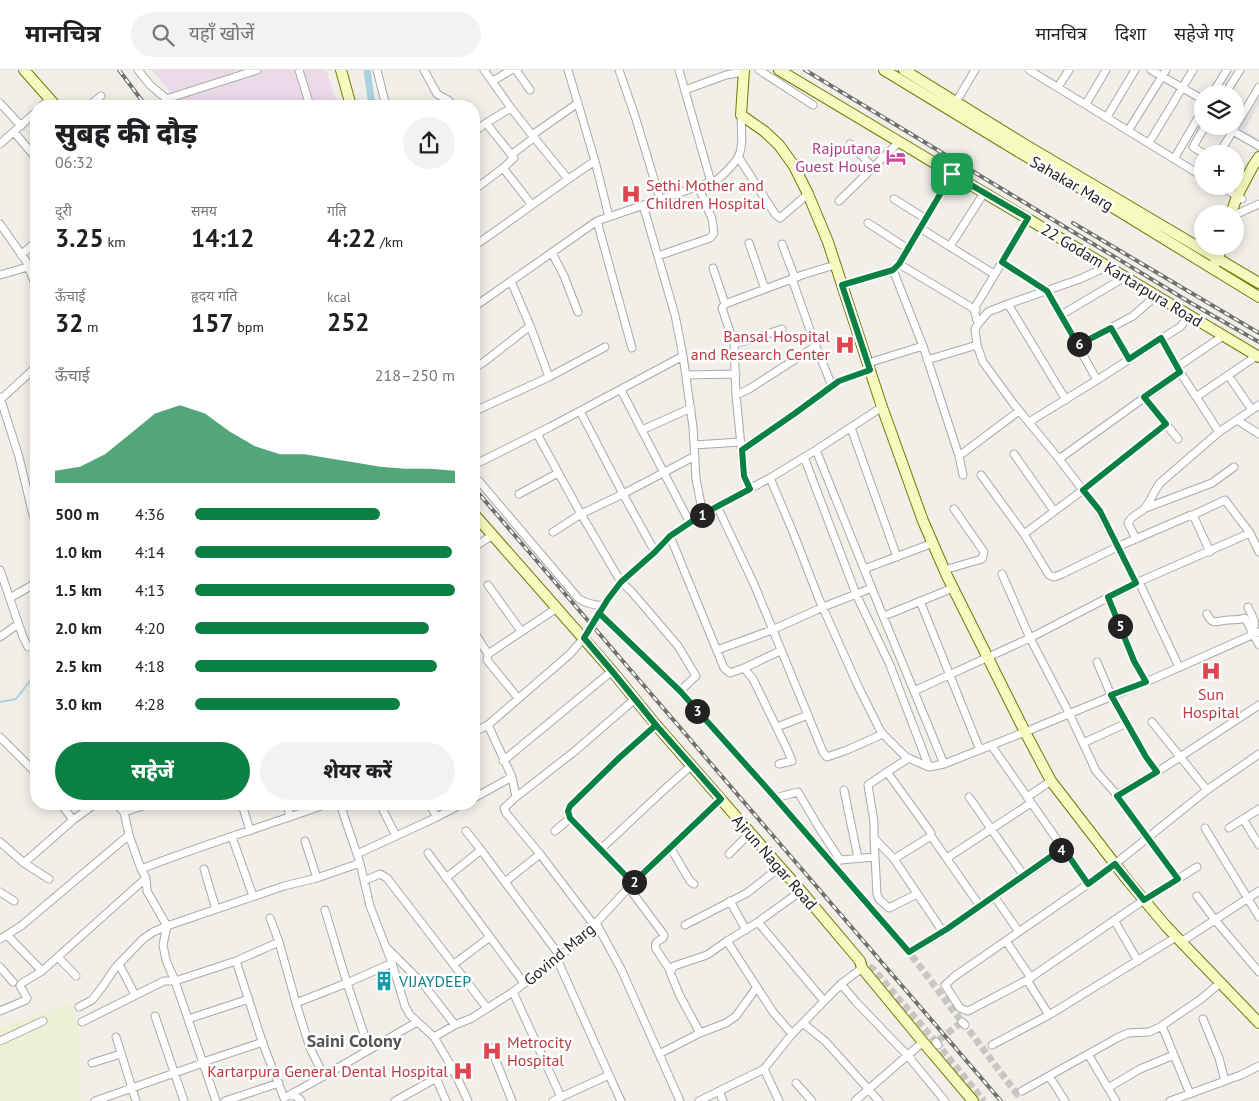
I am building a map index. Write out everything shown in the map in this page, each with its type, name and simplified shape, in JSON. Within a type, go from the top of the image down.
[{"type":"street","points":[[24,70],[46,100]]},
{"type":"street","points":[[138,70],[150,85],[166,99],[257,70]]},
{"type":"street","points":[[299,70],[308,100]]},
{"type":"street","points":[[341,70],[349,100]]},
{"type":"street","points":[[377,70],[384,100]]},
{"type":"street","points":[[424,70],[437,94],[448,100]]},
{"type":"street","points":[[484,70],[568,179]]},
{"type":"street","points":[[493,81],[511,70]]},
{"type":"street","points":[[516,70],[530,90]]},
{"type":"street","points":[[568,70],[595,161],[609,217]]},
{"type":"street","points":[[619,70],[660,200]]},
{"type":"street","points":[[679,70],[711,182]]},
{"type":"street","points":[[759,70],[813,105]]},
{"type":"street","name":"22 Godam Kartarpura Road","points":[[780,70],[1258,356]]},
{"type":"street","name":"Sahakar Marg","points":[[884,70],[1114,208],[1259,283]]},
{"type":"street","name":"Sahakar Marg","points":[[904,70],[1212,258],[1259,297]]},
{"type":"street","points":[[956,102],[975,70]]},
{"type":"street","points":[[1058,87],[1069,70]]},
{"type":"street","points":[[1086,104],[1106,70]]},
{"type":"street","points":[[1107,117],[1135,70]]},
{"type":"street","points":[[1151,70],[1164,73],[1182,88],[1194,95]]},
{"type":"street","points":[[1149,143],[1193,70]]},
{"type":"street","points":[[1218,85],[1227,70]]},
{"type":"street","points":[[1231,85],[1240,70]]},
{"type":"street","points":[[480,304],[597,221],[717,180],[732,167],[739,158],[742,146],[743,71],[685,90]]},
{"type":"street","points":[[1032,71],[1194,171]]},
{"type":"street","points":[[1128,131],[1164,73]]},
{"type":"street","points":[[1244,111],[1259,87]]},
{"type":"street","points":[[96,100],[101,96]]},
{"type":"street","points":[[0,103],[21,126]]},
{"type":"street","points":[[512,155],[578,103]]},
{"type":"street","points":[[480,128],[512,108]]},
{"type":"street","points":[[741,116],[764,131],[779,145],[794,166],[808,194],[828,242],[882,407],[923,521],[944,570],[1051,781],[1144,900],[1179,940],[1259,1023]]},
{"type":"street","points":[[0,144],[30,118]]},
{"type":"street","points":[[480,185],[514,158],[486,123]]},
{"type":"street","points":[[1174,159],[1194,125]]},
{"type":"street","points":[[14,132],[30,151]]},
{"type":"street","points":[[1239,135],[1259,146]]},
{"type":"street","points":[[839,201],[872,166],[899,142]]},
{"type":"street","points":[[850,144],[872,166]]},
{"type":"street","points":[[1237,205],[1253,166],[1259,157]]},
{"type":"street","points":[[739,158],[775,214],[780,218],[808,194]]},
{"type":"street","points":[[480,242],[595,161]]},
{"type":"street","points":[[1239,198],[1259,166]]},
{"type":"street","points":[[503,168],[532,205]]},
{"type":"street","points":[[842,285],[896,267],[952,174]]},
{"type":"street","points":[[658,256],[710,238],[714,232],[712,220],[698,186]]},
{"type":"street","points":[[950,246],[984,192]]},
{"type":"street","points":[[1234,195],[1239,198]]},
{"type":"street","points":[[894,199],[926,219]]},
{"type":"street","points":[[1244,211],[1259,204]]},
{"type":"street","points":[[643,206],[675,315],[683,356],[691,408],[696,479],[703,514]]},
{"type":"street","points":[[978,324],[974,309],[1028,218]]},
{"type":"street","points":[[597,221],[632,348]]},
{"type":"street","points":[[868,223],[908,249]]},
{"type":"street","points":[[0,224],[30,272]]},
{"type":"street","points":[[920,228],[994,274]]},
{"type":"street","points":[[749,243],[765,289]]},
{"type":"street","points":[[782,244],[816,346],[832,386]]},
{"type":"street","points":[[21,255],[30,247]]},
{"type":"street","points":[[552,253],[564,276],[578,312]]},
{"type":"street","points":[[1002,262],[1047,291],[1098,380]]},
{"type":"street","points":[[750,489],[744,476],[736,395],[734,344],[722,308],[725,304],[835,265]]},
{"type":"street","points":[[1108,266],[1080,279],[988,312],[975,329],[977,345],[983,362],[1019,411],[1100,511],[1179,667]]},
{"type":"street","points":[[0,275],[28,267]]},
{"type":"street","points":[[896,267],[984,315]]},
{"type":"street","points":[[896,267],[963,475]]},
{"type":"street","points":[[713,268],[725,304]]},
{"type":"street","points":[[1061,315],[1125,277]]},
{"type":"street","points":[[511,281],[549,377]]},
{"type":"street","points":[[1078,345],[1133,316],[1157,295]]},
{"type":"street","points":[[1008,304],[1066,400]]},
{"type":"street","points":[[1029,422],[1180,327],[1190,315]]},
{"type":"street","points":[[480,364],[530,326]]},
{"type":"street","points":[[1111,328],[1129,359]]},
{"type":"street","points":[[734,344],[782,329]]},
{"type":"street","points":[[1059,459],[1144,397],[1223,335]]},
{"type":"street","points":[[1161,338],[1219,432]]},
{"type":"street","points":[[927,360],[977,345]]},
{"type":"street","points":[[736,395],[749,389],[816,346]]},
{"type":"street","points":[[742,450],[839,381],[869,366],[923,346]]},
{"type":"street","points":[[480,407],[549,377],[604,347]]},
{"type":"street","points":[[480,462],[537,434],[683,356]]},
{"type":"street","points":[[1196,397],[1258,356]]},
{"type":"street","points":[[30,373],[0,399],[19,456],[30,502]]},
{"type":"street","points":[[686,376],[736,374]]},
{"type":"street","points":[[1228,375],[1252,410]]},
{"type":"street","points":[[621,390],[690,523]]},
{"type":"street","points":[[1144,397],[1178,439]]},
{"type":"street","points":[[1143,510],[1151,501],[1154,491],[1160,483],[1219,432],[1259,405]]},
{"type":"street","points":[[480,729],[488,724],[570,654],[584,638],[621,582],[670,536],[703,514],[770,478],[882,407]]},
{"type":"street","points":[[642,430],[691,408]]},
{"type":"street","points":[[580,411],[655,552]]},
{"type":"street","points":[[958,456],[1019,411]]},
{"type":"street","points":[[1237,420],[1259,434]]},
{"type":"street","points":[[1024,534],[1166,424]]},
{"type":"street","points":[[850,428],[897,557]]},
{"type":"street","points":[[537,434],[621,582],[678,646],[696,676],[680,691]]},
{"type":"street","points":[[694,445],[741,442]]},
{"type":"street","points":[[816,450],[944,764]]},
{"type":"street","points":[[1014,454],[1054,511]]},
{"type":"street","points":[[553,532],[581,514],[695,456]]},
{"type":"street","points":[[804,457],[856,594],[890,665],[929,767]]},
{"type":"street","points":[[1136,539],[1128,523],[1129,519],[1143,510],[1212,483],[1234,467]]},
{"type":"street","points":[[519,494],[558,473]]},
{"type":"street","points":[[981,475],[1024,534],[1049,574],[1054,577],[1225,500],[1250,533],[1259,552]]},
{"type":"street","points":[[770,478],[794,532],[823,607],[858,686],[883,734],[909,758],[929,767],[944,764],[980,750],[1146,682],[1254,632]]},
{"type":"street","points":[[480,482],[579,599],[591,604],[604,606]]},
{"type":"street","points":[[717,506],[754,584],[823,752],[827,757],[883,734]]},
{"type":"street","points":[[944,570],[982,558],[984,552],[954,509]]},
{"type":"street","points":[[1193,515],[1210,552]]},
{"type":"street","name":"Ajrun Nagar Road","points":[[480,521],[584,638],[656,725],[801,891],[860,961],[862,968],[974,1101]]},
{"type":"street","points":[[914,691],[1030,638],[1137,583],[1250,533]]},
{"type":"street","points":[[480,543],[493,535]]},
{"type":"street","points":[[670,536],[724,668],[730,673],[780,651]]},
{"type":"street","points":[[864,570],[933,543]]},
{"type":"street","points":[[0,570],[28,647]]},
{"type":"street","points":[[1002,574],[1030,638],[1069,713],[1096,771],[1117,796],[1178,879]]},
{"type":"street","points":[[488,585],[521,631]]},
{"type":"street","points":[[10,598],[30,586]]},
{"type":"street","points":[[717,650],[772,630],[872,588]]},
{"type":"street","points":[[883,616],[953,588]]},
{"type":"street","points":[[1108,597],[1134,661],[1146,682]]},
{"type":"street","points":[[920,601],[980,750]]},
{"type":"street","points":[[1248,607],[1255,624],[1254,632]]},
{"type":"street","points":[[488,654],[557,608]]},
{"type":"street","points":[[599,613],[680,691],[775,798],[837,863],[909,952],[943,932],[1063,848]]},
{"type":"street","points":[[1207,614],[1211,621],[1215,622],[1234,621],[1245,618],[1254,632],[1259,645]]},
{"type":"street","points":[[0,638],[14,628]]},
{"type":"street","points":[[480,641],[488,654],[487,660],[518,698]]},
{"type":"street","points":[[1097,662],[1111,695],[1146,757],[1157,772]]},
{"type":"street","points":[[744,668],[753,679],[788,749],[792,761],[779,764]]},
{"type":"street","points":[[504,761],[612,671]]},
{"type":"street","points":[[635,699],[575,751],[516,796],[504,808],[506,813],[595,924],[621,969],[680,1101]]},
{"type":"street","points":[[1117,796],[1259,705]]},
{"type":"street","points":[[777,727],[808,716]]},
{"type":"street","points":[[1152,722],[1207,790]]},
{"type":"street","points":[[1082,743],[1127,723]]},
{"type":"street","points":[[488,724],[512,777],[516,796]]},
{"type":"street","points":[[656,725],[619,758],[570,806],[568,811],[570,818],[601,849],[631,885],[664,935],[656,943],[656,949],[670,970],[680,996],[700,1033]]},
{"type":"street","points":[[0,737],[30,767]]},
{"type":"street","points":[[991,745],[1088,884]]},
{"type":"street","points":[[1197,868],[1144,900],[1029,979],[968,1011],[960,1008],[945,985],[955,976],[1088,884],[1207,790],[1259,754]]},
{"type":"street","points":[[909,758],[868,785],[874,822],[877,894],[879,899],[888,908],[917,894]]},
{"type":"street","points":[[601,849],[692,765]]},
{"type":"street","points":[[887,772],[980,906]]},
{"type":"street","points":[[480,795],[512,777]]},
{"type":"street","points":[[947,858],[991,830],[1051,781]]},
{"type":"street","points":[[844,790],[858,858]]},
{"type":"street","points":[[775,798],[798,792],[837,863]]},
{"type":"street","points":[[969,797],[1024,876]]},
{"type":"street","name":"Govind Marg","points":[[434,1037],[488,1008],[558,957],[595,924],[631,885],[721,799]]},
{"type":"street","points":[[1229,828],[1259,808]]},
{"type":"street","points":[[66,810],[74,820]]},
{"type":"street","points":[[24,863],[87,810]]},
{"type":"street","points":[[130,810],[124,812],[129,835],[146,878],[147,891],[167,926],[163,945],[166,960],[216,1101]]},
{"type":"street","points":[[244,810],[250,831]]},
{"type":"street","points":[[288,810],[290,817]]},
{"type":"street","points":[[141,869],[179,854],[310,810]]},
{"type":"street","points":[[342,810],[360,864],[370,906],[392,962],[405,1006],[416,1022],[434,1037],[453,1069],[468,1101]]},
{"type":"street","points":[[383,810],[396,836]]},
{"type":"street","points":[[433,810],[437,817]]},
{"type":"street","points":[[357,854],[450,810]]},
{"type":"street","points":[[555,831],[570,818]]},
{"type":"street","points":[[1243,819],[1259,845]]},
{"type":"street","points":[[1205,828],[1259,917]]},
{"type":"street","points":[[466,831],[558,957],[621,1101]]},
{"type":"street","points":[[729,854],[750,833]]},
{"type":"street","points":[[42,971],[3,937],[21,926],[129,835]]},
{"type":"street","points":[[894,859],[931,836]]},
{"type":"street","points":[[232,837],[253,896]]},
{"type":"street","points":[[874,838],[894,859],[943,932]]},
{"type":"street","points":[[305,841],[317,878]]},
{"type":"street","points":[[0,842],[24,863],[49,879]]},
{"type":"street","points":[[670,847],[687,876],[694,884]]},
{"type":"street","points":[[446,878],[481,850]]},
{"type":"street","points":[[428,853],[524,983]]},
{"type":"street","points":[[505,882],[540,854]]},
{"type":"street","points":[[837,863],[858,858],[875,857]]},
{"type":"street","points":[[80,1007],[92,1000],[104,986],[114,968],[143,939],[153,932],[253,896],[360,864]]},
{"type":"street","points":[[685,925],[747,892],[780,867]]},
{"type":"street","points":[[204,870],[216,909]]},
{"type":"street","points":[[364,881],[380,874],[387,878],[488,1008]]},
{"type":"street","points":[[0,1011],[26,1000],[27,998],[20,986],[22,983],[42,971],[146,878]]},
{"type":"street","points":[[670,970],[674,966],[707,955],[801,891]]},
{"type":"street","points":[[992,1045],[1049,1015],[1138,961],[1215,920],[1259,891]]},
{"type":"street","points":[[0,892],[14,901]]},
{"type":"street","points":[[994,896],[1019,932]]},
{"type":"street","points":[[1198,896],[1215,920],[1259,972]]},
{"type":"street","points":[[730,901],[746,930]]},
{"type":"street","points":[[325,910],[369,1050]]},
{"type":"street","points":[[270,918],[279,942],[310,1048],[324,1076]]},
{"type":"street","points":[[1114,920],[1138,961]]},
{"type":"street","points":[[758,922],[824,1001]]},
{"type":"street","points":[[454,964],[490,938]]},
{"type":"street","points":[[727,941],[773,1012],[792,1034]]},
{"type":"street","points":[[1006,941],[1049,1015]]},
{"type":"street","points":[[82,1022],[164,981],[175,981],[236,961],[279,942]]},
{"type":"street","points":[[385,946],[424,985],[455,1025]]},
{"type":"street","points":[[58,957],[76,976]]},
{"type":"street","points":[[236,961],[284,1098]]},
{"type":"street","points":[[296,1003],[347,983],[392,962]]},
{"type":"street","points":[[119,964],[135,995]]},
{"type":"street","points":[[0,967],[13,982]]},
{"type":"street","points":[[699,1101],[764,1069],[802,1023],[842,984],[862,968]]},
{"type":"street","points":[[1022,1091],[1117,1038],[1128,1033],[1149,1032],[1162,1026],[1201,999],[1220,983]]},
{"type":"street","points":[[842,984],[908,1056],[945,1101]]},
{"type":"street","points":[[659,1054],[700,1033],[726,1023],[736,1016],[757,987]]},
{"type":"street","points":[[512,992],[561,1097]]},
{"type":"street","points":[[188,1019],[248,999]]},
{"type":"street","points":[[155,1016],[184,1101]]},
{"type":"street","points":[[1203,1020],[1219,1058],[1225,1081]]},
{"type":"street","points":[[0,1041],[43,1021]]},
{"type":"street","points":[[284,1098],[416,1022]]},
{"type":"street","points":[[802,1023],[826,1042],[879,1101]]},
{"type":"street","points":[[1162,1026],[1190,1094]]},
{"type":"street","points":[[116,1037],[136,1101]]},
{"type":"street","points":[[95,1101],[263,1042]]},
{"type":"street","points":[[855,1101],[923,1042]]},
{"type":"street","points":[[491,1048],[512,1101]]},
{"type":"street","points":[[92,1063],[121,1054]]},
{"type":"street","points":[[1088,1054],[1116,1101]]},
{"type":"street","points":[[1108,1088],[1140,1069],[1174,1055]]},
{"type":"street","points":[[1170,1101],[1241,1075],[1259,1066]]},
{"type":"street","points":[[395,1101],[453,1069]]},
{"type":"street","points":[[764,1069],[779,1101]]},
{"type":"street","points":[[553,1101],[609,1075]]},
{"type":"street","points":[[1049,1076],[1065,1101]]},
{"type":"street","points":[[436,1078],[446,1101]]},
{"type":"street","points":[[226,1101],[279,1083]]},
{"type":"street","points":[[796,1083],[812,1101]]},
{"type":"street","points":[[719,1092],[723,1101]]},
{"type":"street","points":[[284,1098],[300,1099],[301,1101]]},
{"type":"shaded area","points":[[152,70],[326,70],[336,100],[177,100]]},
{"type":"shaded area","points":[[1259,96],[1259,104],[1244,130],[1244,122]]},
{"type":"shaded area","points":[[1244,130],[1259,139],[1259,144],[1243,135]]},
{"type":"green space","points":[[72,1001],[79,1029],[81,1101],[0,1101],[0,1028]]},
{"type":"waterway","points":[[367,70],[371,100]]},
{"type":"waterway","points":[[0,702],[16,699],[30,681]]},
{"type":"tunnel","points":[[860,961],[873,969],[936,1042],[962,1022],[909,952]]},
{"type":"tunnel","points":[[962,1027],[965,1025],[1017,1094],[1022,1091]]},
{"type":"tunnel","points":[[942,1043],[938,1045],[984,1101]]},
{"type":"railway","points":[[119,70],[142,100]]},
{"type":"railway","points":[[805,70],[1259,342]]},
{"type":"railway","points":[[1073,223],[1259,333]]},
{"type":"railway","points":[[480,495],[1001,1101]]},
{"type":"place","name":"Rajputana Guest House","points":[[896,157]]},
{"type":"place","name":"Sethi Mother and Children Hospital","points":[[631,194]]},
{"type":"place","name":"Bansal Hospital and Research Center","points":[[845,345]]},
{"type":"place","name":"Sun Hospital","points":[[1211,671]]},
{"type":"place","name":"VIJAYDEEP","points":[[384,981]]},
{"type":"place","name":"Metrocity Hospital","points":[[492,1051]]},
{"type":"place","name":"Kartarpura General Dental Hospital","points":[[463,1071]]},
{"type":"district","name":"Saini Colony","points":[[354,1041]]},
{"type":"route","points":[[952,174],[899,264],[893,270],[842,285],[870,370],[839,381],[742,450],[744,476],[750,489],[703,514],[670,536],[621,582],[608,599],[591,625],[584,638],[656,725],[721,799],[633,883],[570,818],[568,811],[570,806],[619,758],[656,725],[612,671],[584,638],[599,613],[680,691],[909,952],[947,929],[1063,848],[1088,884],[1115,864],[1144,900],[1178,879],[1117,796],[1157,772],[1136,741],[1111,695],[1146,682],[1134,661],[1108,597],[1136,583],[1100,511],[1083,490],[1166,424],[1144,397],[1180,372],[1161,338],[1129,359],[1111,328],[1078,345],[1047,291],[1002,262],[1028,218],[952,174]]}]
